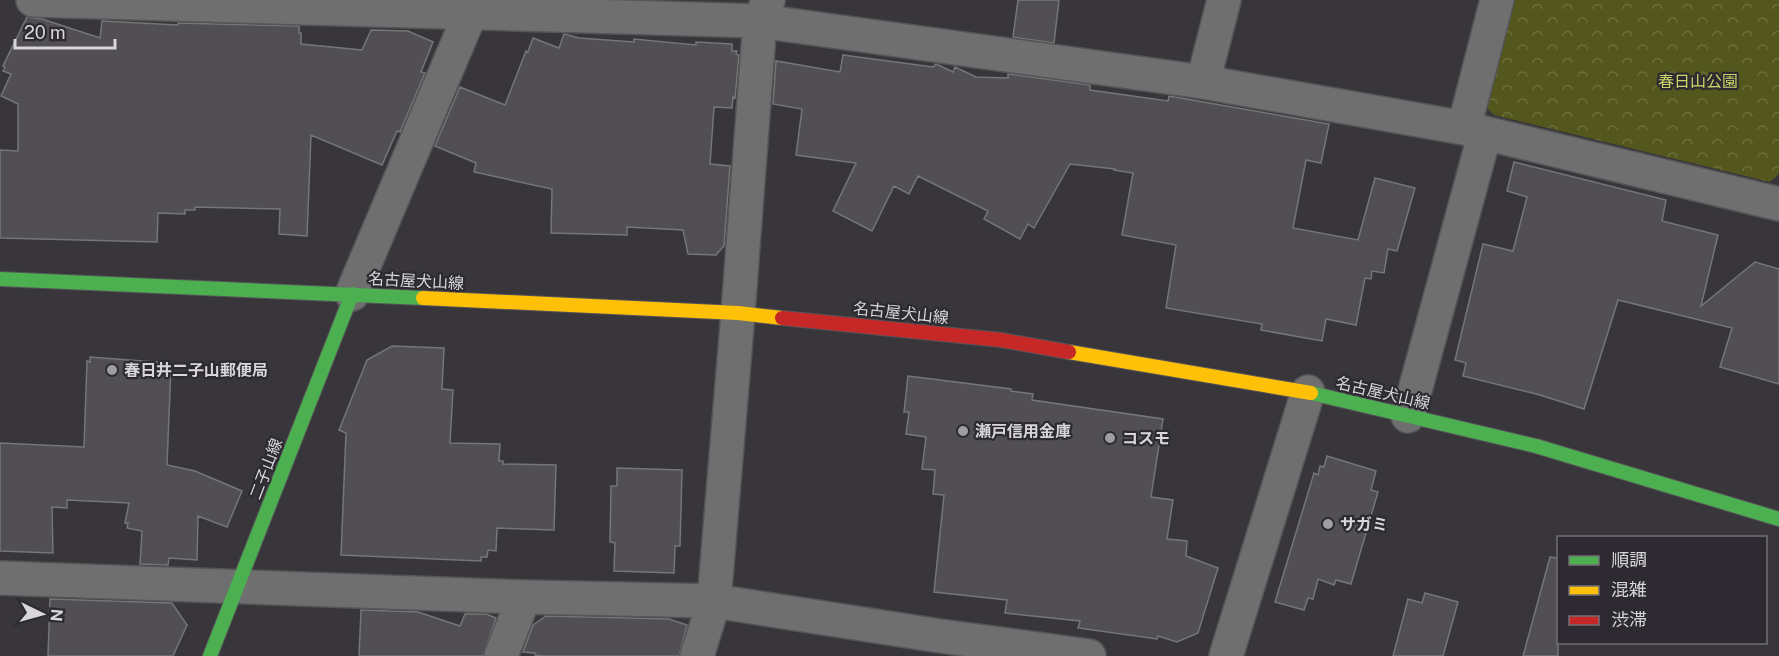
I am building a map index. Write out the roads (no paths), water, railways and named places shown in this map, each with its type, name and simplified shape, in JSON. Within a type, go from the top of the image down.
[{"type":"main road","name":"名古屋犬山線","points":[[0,279],[738,313],[1000,340],[1308,392],[1536,446],[1779,519]]},
{"type":"main road","name":"二子山線","points":[[210,656],[352,294]]},
{"type":"street","points":[[33,0],[464,4],[764,10],[1203,82],[1474,131],[1779,204]]},
{"type":"street","points":[[1203,82],[1224,0]]},
{"type":"street","points":[[1408,416],[1474,131],[1497,0]]},
{"type":"street","points":[[352,294],[464,4]]},
{"type":"street","points":[[697,656],[714,601],[764,10]]},
{"type":"street","points":[[1226,656],[1308,392]]},
{"type":"street","points":[[0,578],[525,597],[714,601],[937,646],[1089,656]]},
{"type":"street","points":[[501,656],[525,597]]},
{"type":"place","name":"春日井二子山郵便局","points":[[112,370]]},
{"type":"place","name":"瀬戸信用金庫","points":[[963,431]]},
{"type":"place","name":"コスモ","points":[[1110,438]]},
{"type":"place","name":"サガミ","points":[[1328,524]]},
{"type":"park label","name":"春日山公園","points":[[1698,81]]}]
